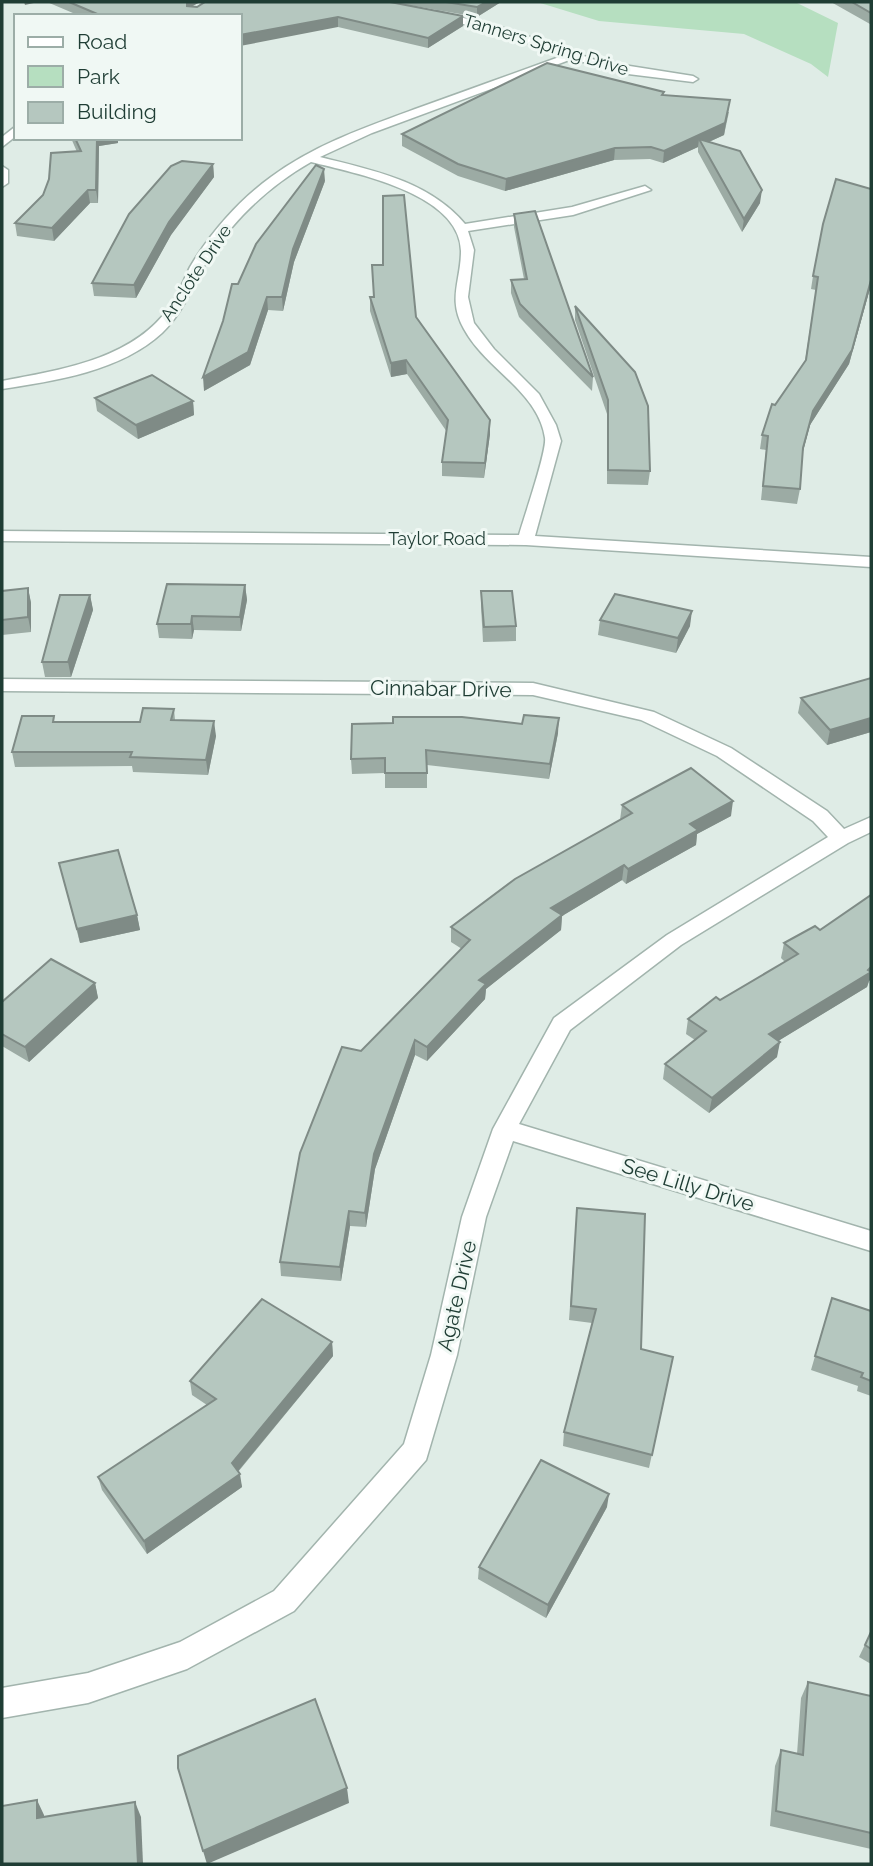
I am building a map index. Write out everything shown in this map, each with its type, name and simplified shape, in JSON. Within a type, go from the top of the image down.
[{"type":"street","name":"Tanners Spring Drive","points":[[421,12],[474,22],[572,56],[628,71],[693,79]]},
{"type":"street","name":"Anclote Drive","points":[[2,384],[74,370],[106,359],[145,339],[173,313],[201,260],[235,217],[274,180],[307,157],[361,132],[572,56]]},
{"type":"street","points":[[2,144],[14,131]]},
{"type":"street","points":[[307,157],[414,190],[443,207],[462,228],[467,248],[460,294],[464,317],[478,340],[534,395],[551,429],[553,441],[526,540]]},
{"type":"street","points":[[2,170],[2,183]]},
{"type":"street","points":[[462,228],[573,211],[645,190]]},
{"type":"street","name":"Taylor Road","points":[[2,536],[526,540],[871,562]]},
{"type":"street","name":"Cinnabar Drive","points":[[2,685],[533,690],[647,716],[724,752],[820,816],[841,838]]},
{"type":"street","name":"Agate Drive","points":[[2,1703],[88,1688],[187,1654],[284,1601],[416,1451],[444,1355],[474,1217],[505,1129],[562,1024],[674,940],[841,838],[871,824]]},
{"type":"street","name":"See Lilly Drive","points":[[505,1129],[871,1241]]},
{"type":"green space","points":[[537,2],[795,2],[838,23],[828,77],[811,64],[744,34],[599,21]]},
{"type":"building","points":[[69,2],[187,2],[187,6],[197,7],[205,2],[390,2],[463,16],[428,38],[338,17],[242,35],[242,14],[97,14]]},
{"type":"building","points":[[446,2],[486,2],[477,7]]},
{"type":"building","points":[[852,2],[871,2],[871,13]]},
{"type":"building","points":[[547,63],[664,92],[662,95],[730,100],[725,123],[664,151],[651,147],[615,148],[506,179],[458,164],[402,134]]},
{"type":"building","points":[[699,139],[740,151],[762,190],[744,219]]},
{"type":"building","points":[[76,140],[97,140],[96,190],[88,190],[52,228],[15,223],[43,195],[49,179],[51,153],[81,151]]},
{"type":"building","points":[[182,161],[213,164],[169,222],[134,285],[92,283],[129,214],[171,166]]},
{"type":"building","points":[[316,165],[324,169],[293,249],[282,297],[267,297],[248,352],[203,377],[223,321],[232,284],[238,284],[256,244]]},
{"type":"building","points":[[836,179],[871,189],[871,280],[852,350],[813,411],[803,448],[800,489],[763,486],[768,436],[762,435],[772,404],[775,405],[806,360],[818,277],[813,276],[823,224]]},
{"type":"building","points":[[404,195],[416,317],[490,420],[485,463],[442,462],[448,420],[406,360],[391,363],[370,297],[374,297],[372,265],[383,265],[383,196]]},
{"type":"building","points":[[535,211],[593,377],[520,304],[511,280],[527,279],[514,214]]},
{"type":"building","points":[[575,306],[635,372],[648,406],[650,471],[608,470],[608,400]]},
{"type":"building","points":[[152,375],[193,401],[136,425],[95,398]]},
{"type":"building","points":[[167,584],[245,585],[240,617],[192,616],[191,624],[157,624]]},
{"type":"building","points":[[28,588],[28,617],[2,620],[2,591]]},
{"type":"building","points":[[481,591],[512,591],[516,626],[484,627]]},
{"type":"building","points":[[615,594],[692,611],[678,638],[600,620]]},
{"type":"building","points":[[60,595],[90,595],[68,662],[42,662]]},
{"type":"building","points":[[871,678],[871,718],[830,730],[801,698]]},
{"type":"building","points":[[143,708],[174,709],[171,720],[214,721],[206,760],[130,757],[132,752],[12,752],[22,716],[54,716],[53,722],[140,722]]},
{"type":"building","points":[[524,715],[559,718],[550,764],[426,750],[427,773],[385,773],[385,758],[351,759],[352,724],[393,723],[393,717],[462,717],[522,724]]},
{"type":"building","points":[[691,768],[733,801],[690,824],[698,830],[628,869],[624,865],[551,908],[562,915],[479,980],[486,984],[427,1047],[415,1040],[374,1154],[365,1213],[349,1211],[340,1267],[280,1262],[300,1153],[342,1047],[361,1051],[470,940],[451,927],[515,879],[632,813],[622,805]]},
{"type":"building","points":[[118,850],[137,915],[77,929],[59,863]]},
{"type":"building","points":[[871,895],[871,967],[868,970],[871,972],[769,1034],[780,1042],[712,1098],[665,1064],[706,1031],[688,1019],[716,997],[720,1000],[798,954],[784,943],[815,926],[820,930]]},
{"type":"building","points":[[51,959],[95,983],[25,1047],[2,1034],[2,1002]]},
{"type":"building","points":[[577,1208],[645,1214],[641,1349],[673,1357],[652,1455],[564,1432],[596,1309],[571,1306]]},
{"type":"building","points":[[832,1298],[871,1311],[871,1381],[861,1377],[863,1373],[815,1356]]},
{"type":"building","points":[[262,1299],[332,1342],[232,1463],[240,1474],[144,1541],[98,1477],[216,1399],[190,1381]]},
{"type":"building","points":[[541,1460],[609,1494],[548,1605],[479,1567]]},
{"type":"building","points":[[871,1632],[871,1649],[865,1645]]},
{"type":"building","points":[[808,1682],[871,1696],[871,1833],[776,1811],[781,1750],[803,1755]]},
{"type":"building","points":[[315,1699],[347,1788],[203,1851],[178,1768],[178,1756]]},
{"type":"building","points":[[37,1800],[37,1818],[135,1802],[138,1864],[2,1864],[2,1806]]}]
